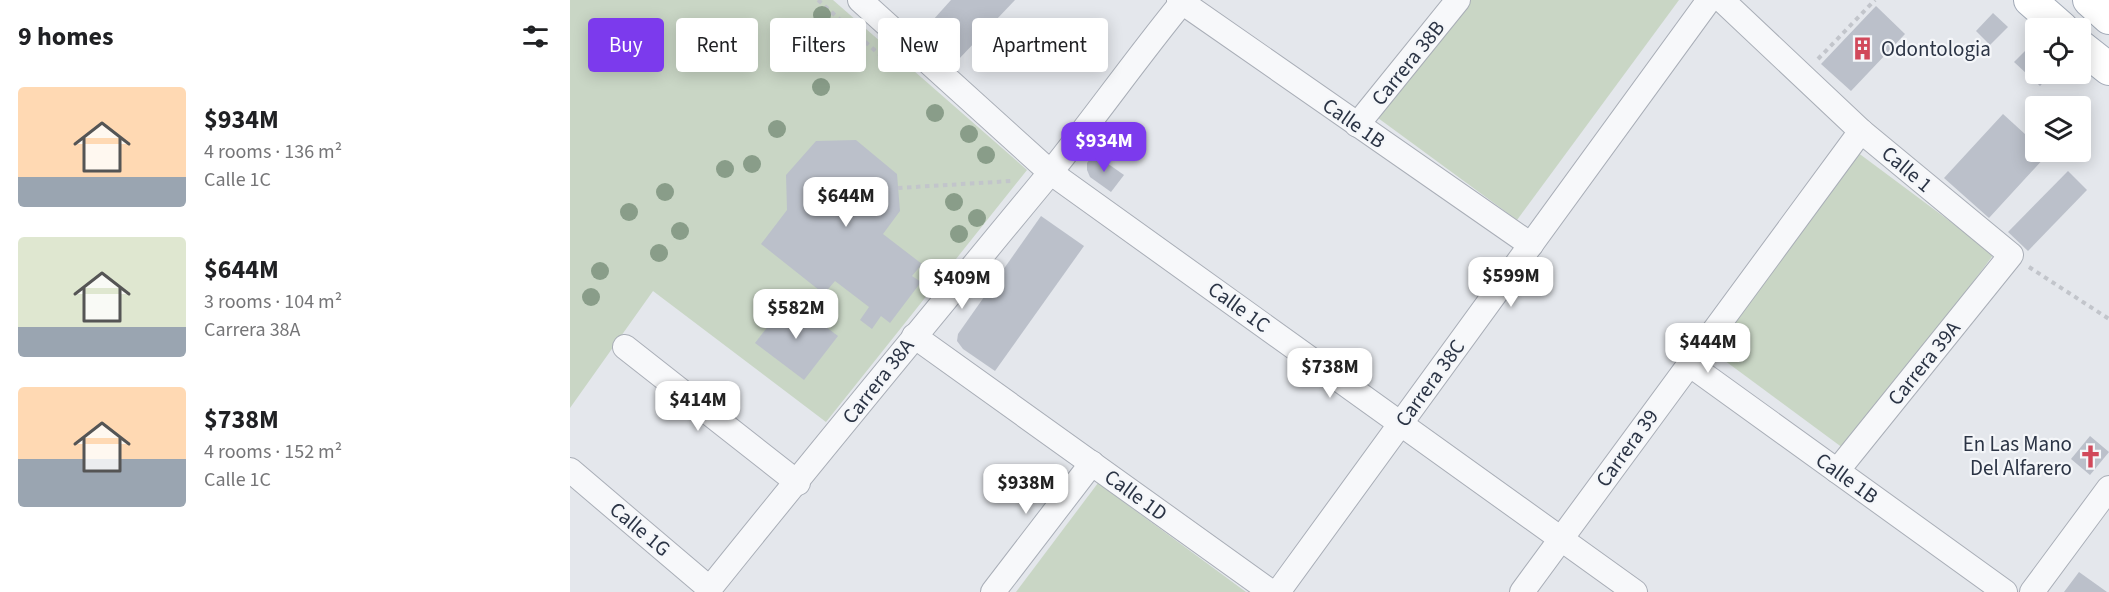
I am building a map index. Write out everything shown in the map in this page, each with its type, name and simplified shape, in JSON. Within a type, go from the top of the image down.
[{"type":"main road","points":[[2031,0],[2051,18]]},
{"type":"main road","points":[[2089,0],[2109,18]]},
{"type":"main road","points":[[2091,55],[2109,69]]},
{"type":"street","name":"Calle 1C","points":[[860,0],[1050,172],[1635,592]]},
{"type":"street","name":"Carrera 38B","points":[[1357,125],[1458,0]]},
{"type":"street","name":"Carrera 38C","points":[[1278,592],[1709,0]]},
{"type":"street","name":"Calle 1","points":[[1722,0],[1801,77],[1861,131],[2011,255]]},
{"type":"street","name":"Carrera 38A","points":[[709,590],[1050,172],[1181,1]]},
{"type":"street","name":"Calle 1B","points":[[1181,1],[1531,245]]},
{"type":"street","name":"Carrera 39","points":[[1522,592],[1861,131]]},
{"type":"street","name":"Carrera 39A","points":[[1837,471],[2011,255]]},
{"type":"street","name":"Calle 1D","points":[[914,336],[1272,592]]},
{"type":"street","points":[[625,347],[798,483]]},
{"type":"street","name":"Calle 1B","points":[[1689,364],[2005,592]]},
{"type":"street","points":[[993,592],[1092,464]]},
{"type":"street","name":"Calle 1G","points":[[570,470],[709,590]]},
{"type":"street","points":[[2032,592],[2109,488]]},
{"type":"path","points":[[818,0],[904,76]]},
{"type":"path","points":[[1801,77],[1875,0]]},
{"type":"path","points":[[898,189],[1016,181]]},
{"type":"path","points":[[2011,255],[2109,319]]},
{"type":"green space","points":[[570,0],[833,0],[854,18],[770,18],[770,72],[866,72],[866,29],[878,39],[878,72],[915,72],[1027,170],[826,422],[653,291],[570,408]]},
{"type":"green space","points":[[1471,0],[1679,0],[1517,220],[1378,118]]},
{"type":"green space","points":[[1857,152],[1994,254],[1847,451],[1709,349]]},
{"type":"green space","points":[[1098,483],[1246,592],[1016,592]]},
{"type":"building","points":[[951,0],[1015,0],[998,18],[972,18],[972,45],[960,58],[960,18],[935,18]]},
{"type":"building","name":"Odontologia","points":[[1876,6],[1905,34],[1851,91],[1821,64]]},
{"type":"building","points":[[1993,13],[2008,27],[1990,45],[1976,31]]},
{"type":"building","points":[[2025,51],[2025,72],[2014,62]]},
{"type":"building","points":[[2003,114],[2025,134],[2025,162],[2041,162],[1989,218],[1944,178]]},
{"type":"building","points":[[856,140],[897,174],[900,211],[883,234],[922,264],[912,276],[921,282],[890,323],[881,316],[872,329],[860,320],[869,307],[835,281],[824,294],[761,244],[787,210],[786,175],[816,141]]},
{"type":"building","points":[[1094,154],[1124,175],[1111,192],[1090,177],[1087,163]]},
{"type":"building","points":[[2068,171],[2087,190],[2028,251],[2008,232]]},
{"type":"building","points":[[1041,216],[1084,246],[995,371],[963,349],[957,341],[958,334]]},
{"type":"building","points":[[789,299],[838,336],[804,380],[755,343]]},
{"type":"building","name":"En Las Mano Del Alfarero","points":[[2090,436],[2109,452],[2090,475],[2071,459]]},
{"type":"building","points":[[2079,572],[2107,592],[2064,592]]},
{"type":"place","name":"Odontologia","points":[[1863,49]]},
{"type":"place","name":"En Las Mano Del Alfarero","points":[[2090,456]]}]
